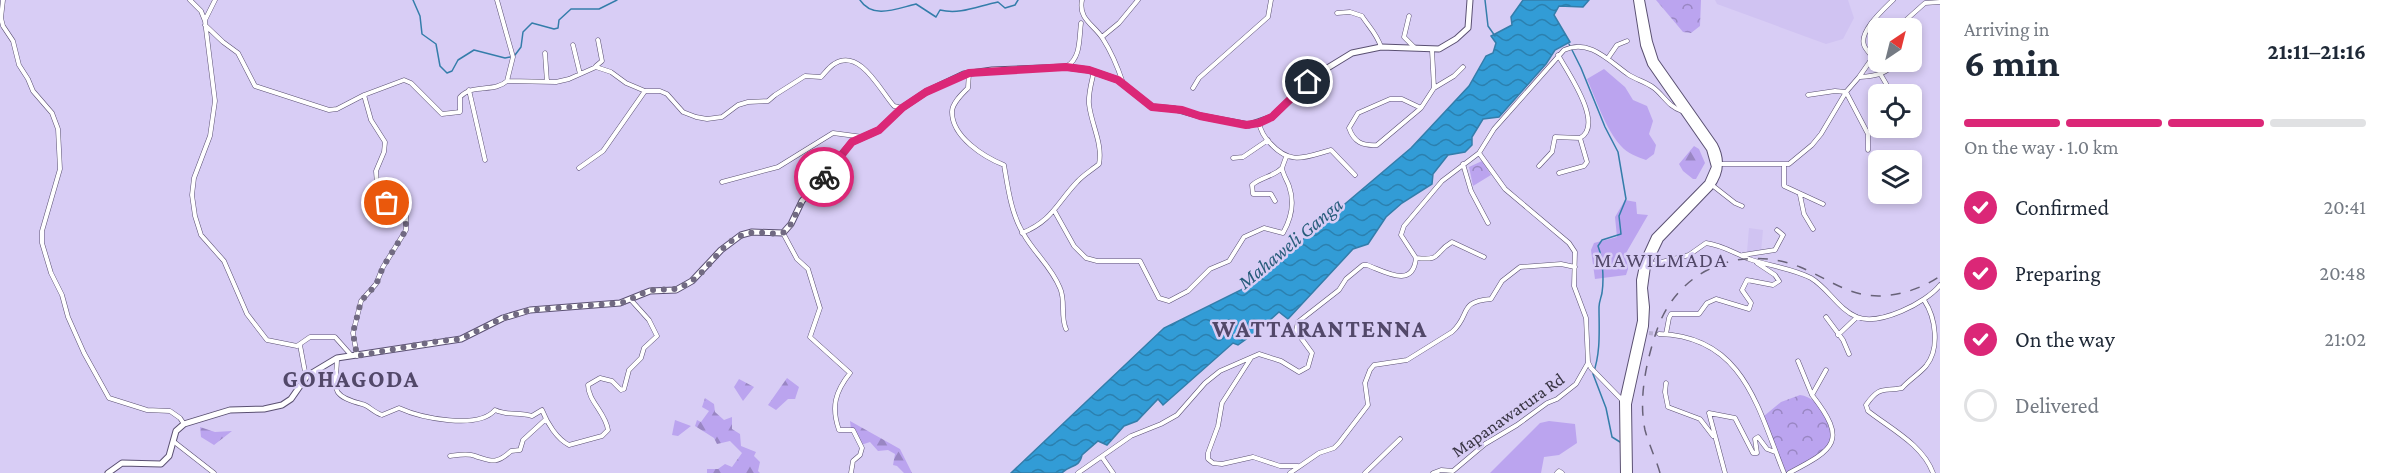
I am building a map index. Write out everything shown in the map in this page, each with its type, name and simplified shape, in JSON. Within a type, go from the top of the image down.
[{"type":"highway","points":[[1639,0],[1648,59],[1710,149],[1717,164],[1718,176],[1660,239],[1644,266]]},
{"type":"highway","points":[[1624,473],[1628,371],[1644,333],[1640,288],[1647,252],[1655,237],[1712,178],[1717,164]]},
{"type":"highway","points":[[1625,402],[1629,473]]},
{"type":"main road","points":[[108,473],[123,463],[156,465],[163,463],[170,456],[176,431],[184,424],[230,410],[264,409],[282,405],[291,399],[315,369],[337,358],[461,339],[503,318],[530,310],[573,308],[631,300],[646,292],[676,290],[692,281],[721,250],[741,236],[752,232],[783,233],[791,224],[802,201],[852,142],[867,137],[890,122],[902,108],[933,88],[969,73],[1066,67],[1094,71],[1109,75],[1152,107],[1182,110],[1240,124],[1259,123],[1272,117],[1311,79],[1336,61],[1352,53],[1381,47],[1432,50],[1449,45],[1468,28],[1470,0]]},
{"type":"street","points":[[3,0],[1,18],[3,26],[13,41],[19,65],[33,91],[52,113],[58,129],[60,168],[42,231],[42,243],[68,317],[84,353],[109,398],[147,410],[170,411],[184,424]]},
{"type":"street","points":[[190,0],[201,11],[205,23],[215,101],[210,136],[194,178],[192,195],[201,235],[224,261],[247,314],[267,340],[300,345],[310,337],[336,337],[354,356]]},
{"type":"street","points":[[205,23],[215,0]]},
{"type":"street","points":[[205,23],[223,42],[238,53],[255,86],[262,89],[329,110],[337,109],[364,95],[404,80],[411,83],[442,114],[454,114],[460,112],[460,97],[469,90],[501,87],[507,81],[513,57],[497,0]]},
{"type":"street","points":[[1082,0],[1080,7],[1087,22],[1102,37],[1123,84]]},
{"type":"street","points":[[1102,37],[1119,23],[1138,0]]},
{"type":"street","points":[[1193,88],[1199,78],[1268,17],[1271,0]]},
{"type":"street","points":[[1876,18],[1893,0]]},
{"type":"street","points":[[1908,18],[1925,3],[1940,2]]},
{"type":"street","points":[[1337,13],[1360,14],[1377,35],[1381,47]]},
{"type":"street","points":[[1409,16],[1404,37],[1414,48]]},
{"type":"street","points":[[1066,67],[1074,62],[1077,55],[1081,23]]},
{"type":"street","points":[[1868,28],[1863,37],[1863,44],[1868,51]]},
{"type":"street","points":[[507,81],[569,80],[596,67],[602,61],[598,40]]},
{"type":"street","points":[[1608,58],[1617,45],[1627,41]]},
{"type":"street","points":[[573,45],[580,74]]},
{"type":"street","points":[[1078,473],[1131,436],[1177,415],[1206,382],[1220,371],[1259,354],[1266,354],[1299,372],[1304,370],[1310,363],[1311,353],[1296,331],[1298,322],[1340,290],[1346,279],[1363,266],[1396,276],[1405,276],[1415,268],[1416,258],[1401,235],[1404,226],[1442,181],[1479,153],[1494,129],[1558,55],[1566,49],[1574,46],[1591,49],[1608,58],[1630,76],[1653,87],[1675,108],[1686,111]]},
{"type":"street","points":[[1432,50],[1434,88]]},
{"type":"street","points":[[544,53],[548,82]]},
{"type":"street","points":[[1539,166],[1552,152],[1555,137],[1580,138],[1586,133],[1588,118],[1579,92],[1558,55]]},
{"type":"street","points":[[596,67],[611,72],[626,83],[645,91],[660,91],[667,94],[683,112],[707,119],[722,117],[738,105],[748,102],[768,101],[805,76],[821,77],[835,63],[847,60],[866,70],[894,106],[902,108]]},
{"type":"street","points":[[1717,164],[1784,166],[1789,164],[1812,145],[1846,92],[1860,77],[1868,64]]},
{"type":"street","points":[[1421,108],[1402,99],[1390,99],[1358,113],[1349,128],[1359,143],[1377,145],[1421,108],[1434,88],[1454,76],[1463,67]]},
{"type":"street","points":[[1022,233],[1055,212],[1077,182],[1099,164],[1098,139],[1089,101],[1094,71]]},
{"type":"street","points":[[1860,77],[1881,75],[1886,72]]},
{"type":"street","points":[[969,73],[968,88],[956,101],[952,111],[956,127],[984,157],[1004,165],[1011,202],[1022,233],[1047,264],[1060,287],[1064,299],[1063,322],[1066,329]]},
{"type":"street","points":[[1881,75],[1886,84]]},
{"type":"street","points":[[469,90],[485,160]]},
{"type":"street","points":[[579,168],[603,151],[645,91]]},
{"type":"street","points":[[1808,95],[1835,91],[1846,92]]},
{"type":"street","points":[[1846,92],[1868,134],[1868,150]]},
{"type":"street","points":[[354,356],[353,333],[361,301],[376,285],[383,267],[406,230],[406,213],[387,203],[377,184],[376,171],[384,152],[385,142],[371,120],[364,95]]},
{"type":"street","points":[[1259,123],[1261,133],[1286,157],[1300,159],[1330,150],[1355,175]]},
{"type":"street","points":[[722,182],[778,166],[833,133],[849,133],[867,137]]},
{"type":"street","points":[[1558,173],[1584,166],[1587,162],[1580,138]]},
{"type":"street","points":[[1233,158],[1243,157],[1268,140]]},
{"type":"street","points":[[1479,153],[1505,189],[1569,243],[1575,252],[1574,286],[1586,318],[1588,362],[1591,368],[1625,402]]},
{"type":"street","points":[[1275,201],[1272,194],[1253,194],[1252,185],[1276,174],[1282,168],[1286,157]]},
{"type":"street","points":[[1464,164],[1471,191],[1488,223]]},
{"type":"street","points":[[1784,166],[1784,186],[1823,204]]},
{"type":"street","points":[[1055,212],[1081,255],[1097,261],[1140,261],[1158,298],[1169,301],[1188,291],[1210,269],[1228,261],[1244,237],[1264,228],[1283,233],[1291,220],[1292,208],[1290,188],[1282,168]]},
{"type":"street","points":[[1712,185],[1742,207]]},
{"type":"street","points":[[1800,195],[1804,214],[1813,229]]},
{"type":"street","points":[[1741,255],[1775,250],[1783,235],[1777,230]]},
{"type":"street","points":[[783,233],[797,259],[808,268],[820,308],[810,337],[850,373],[839,387],[833,414],[839,430],[853,430],[862,448],[860,455],[853,461],[851,473]]},
{"type":"street","points":[[1416,258],[1437,257],[1452,242],[1484,257]]},
{"type":"street","points":[[1644,266],[1689,255],[1706,243],[1718,244],[1776,275],[1779,281],[1773,285],[1747,280],[1742,290],[1751,303],[1749,309],[1716,299],[1707,303],[1699,314],[1671,314],[1666,334]]},
{"type":"street","points":[[1751,260],[1814,280],[1857,317],[1866,319],[1891,314],[1924,300],[1940,285]]},
{"type":"street","points":[[1290,473],[1319,453],[1335,448],[1339,444],[1368,405],[1365,383],[1374,365],[1407,360],[1458,328],[1469,304],[1474,300],[1491,299],[1502,281],[1520,267],[1561,264],[1575,267]]},
{"type":"street","points":[[337,358],[334,381],[336,389],[348,400],[362,404],[372,412],[382,415],[399,408],[432,419],[463,421],[487,417],[495,410],[506,415],[518,413],[536,416],[542,410],[556,434],[569,445],[606,434],[608,424],[589,394],[588,385],[600,378],[612,381],[621,390],[624,389],[629,370],[641,358],[644,348],[657,336],[649,320],[631,300]]},
{"type":"street","points":[[1924,300],[1931,310],[1937,332],[1934,355],[1924,369],[1902,388],[1886,388],[1866,405],[1868,411],[1918,449],[1928,460],[1933,473]]},
{"type":"street","points":[[1826,317],[1849,354]]},
{"type":"street","points":[[1838,335],[1857,317]]},
{"type":"street","points":[[1659,334],[1683,337],[1712,347],[1726,357],[1748,386],[1784,473]]},
{"type":"street","points":[[300,345],[306,378]]},
{"type":"street","points":[[1252,358],[1222,403],[1208,459],[1213,463],[1222,464],[1253,457],[1280,466],[1298,466]]},
{"type":"street","points":[[1789,473],[1825,452],[1833,443],[1834,435],[1830,422],[1812,395],[1797,361]]},
{"type":"street","name":"Mapanawatura Rd","points":[[1433,473],[1441,470],[1453,471],[1485,444],[1517,425],[1547,403],[1557,399],[1576,384],[1588,362]]},
{"type":"street","points":[[1812,395],[1826,370]]},
{"type":"street","points":[[1666,383],[1668,407],[1700,419],[1707,426],[1716,443]]},
{"type":"street","points":[[1725,473],[1709,413],[1735,418],[1753,453],[1758,451],[1755,439],[1758,436],[1767,449],[1776,452]]},
{"type":"street","points":[[450,456],[471,455],[485,461],[504,457],[511,451],[520,450],[523,441],[546,419]]},
{"type":"street","points":[[1365,473],[1400,439]]},
{"type":"street","points":[[173,441],[214,473]]},
{"type":"street","points":[[1102,457],[1113,473]]},
{"type":"street","points":[[1557,473],[1562,473]]},
{"type":"shaded area","points":[[1715,0],[1848,0],[1854,18],[1843,39],[1826,44],[1717,4]]},
{"type":"shaded area","points":[[1749,228],[1763,230],[1761,252],[1747,252]]},
{"type":"green space","points":[[1656,0],[1701,0],[1700,26],[1691,33],[1683,32]]},
{"type":"green space","points":[[1604,69],[1625,87],[1633,100],[1647,106],[1653,121],[1649,134],[1656,145],[1654,154],[1646,160],[1629,153],[1621,146],[1602,114],[1587,79]]},
{"type":"green space","points":[[1694,146],[1699,149],[1705,163],[1696,179],[1683,171],[1679,164]]},
{"type":"green space","points":[[1482,161],[1491,175],[1473,186],[1469,167]]},
{"type":"green space","points":[[1625,200],[1636,202],[1637,214],[1648,215],[1626,253],[1628,269],[1626,275],[1595,279],[1591,250],[1594,243],[1617,237],[1615,217]]},
{"type":"green space","points":[[787,378],[799,387],[795,399],[788,399],[776,410],[768,405]]},
{"type":"green space","points":[[739,379],[754,387],[743,401],[734,387]]},
{"type":"green space","points":[[1800,395],[1814,401],[1824,413],[1832,443],[1821,454],[1786,473],[1764,416],[1781,402]]},
{"type":"green space","points":[[705,398],[714,404],[715,412],[724,420],[732,417],[732,429],[740,434],[741,446],[756,452],[754,456],[760,462],[758,471],[760,473],[707,473],[707,469],[718,469],[725,464],[732,467],[742,453],[730,441],[717,444],[714,438],[695,426],[697,420],[701,422],[709,411],[702,407]]},
{"type":"green space","points":[[675,420],[691,426],[678,436],[672,435]]},
{"type":"green space","points":[[850,421],[900,449],[912,473],[904,473],[893,465],[895,454],[888,450],[878,451],[870,442],[861,445],[855,429],[851,429]]},
{"type":"green space","points":[[1549,421],[1575,424],[1577,443],[1559,455],[1544,457],[1541,473],[1490,473],[1540,423]]},
{"type":"green space","points":[[200,427],[215,432],[232,431],[214,445],[201,437]]},
{"type":"water","points":[[1523,0],[1589,0],[1583,7],[1559,6],[1554,15],[1570,42],[1555,50],[1546,64],[1499,117],[1483,119],[1472,137],[1472,145],[1465,152],[1448,155],[1433,174],[1432,184],[1402,203],[1386,217],[1368,244],[1353,249],[1288,319],[1279,312],[1238,345],[1233,343],[1163,405],[1158,399],[1137,421],[1124,426],[1107,445],[1098,441],[1082,455],[1079,462],[1062,473],[1011,473],[1164,328],[1255,283],[1411,148],[1469,86],[1486,56],[1493,53],[1496,43],[1491,36],[1512,25],[1511,17]]},
{"type":"waterway","points":[[413,0],[420,16],[422,34],[436,44],[440,66],[447,73],[452,71],[458,60],[474,50],[505,58],[510,57]]},
{"type":"waterway","points":[[515,55],[521,47],[523,32],[532,23],[558,28],[559,20],[571,9],[599,9],[617,0]]},
{"type":"waterway","points":[[860,0],[865,6],[879,11],[894,10],[916,4],[936,17],[940,10],[962,11],[998,2],[1005,8],[1015,5],[1018,0]]},
{"type":"waterway","points":[[1485,0],[1488,26],[1495,36]]},
{"type":"waterway","points":[[1569,44],[1618,152],[1626,199],[1619,216],[1621,234],[1602,240],[1598,246],[1603,282],[1599,305],[1598,349],[1593,374],[1606,408],[1612,437],[1620,442]]},
{"type":"tunnel","points":[[1649,333],[1659,334]]},
{"type":"railway","points":[[1660,473],[1645,430],[1643,417],[1643,391],[1647,365],[1658,327],[1668,307],[1681,290],[1697,276],[1715,266],[1735,260],[1756,258],[1800,267],[1840,287],[1876,296],[1905,292],[1940,276]]},
{"type":"way so far","points":[[387,203],[404,210],[406,230],[383,267],[376,285],[361,301],[353,333],[357,356],[469,337],[481,328],[503,318],[530,310],[620,303],[646,292],[676,290],[692,281],[731,241],[752,232],[783,233],[795,218],[802,201],[824,177]]},
{"type":"district","name":"MAWILMADA","points":[[1661,260]]},
{"type":"district","name":"WATTARANTENNA","points":[[1320,328]]},
{"type":"district","name":"GOHAGODA","points":[[351,378]]},
{"type":"route","points":[[824,177],[852,142],[879,130],[890,122],[902,108],[926,92],[969,73],[1066,67],[1089,70],[1118,80],[1149,106],[1182,110],[1246,125],[1259,123],[1272,117],[1308,82]]},
{"type":"water label","name":"Mahaweli Ganga","points":[[1290,243]]}]
